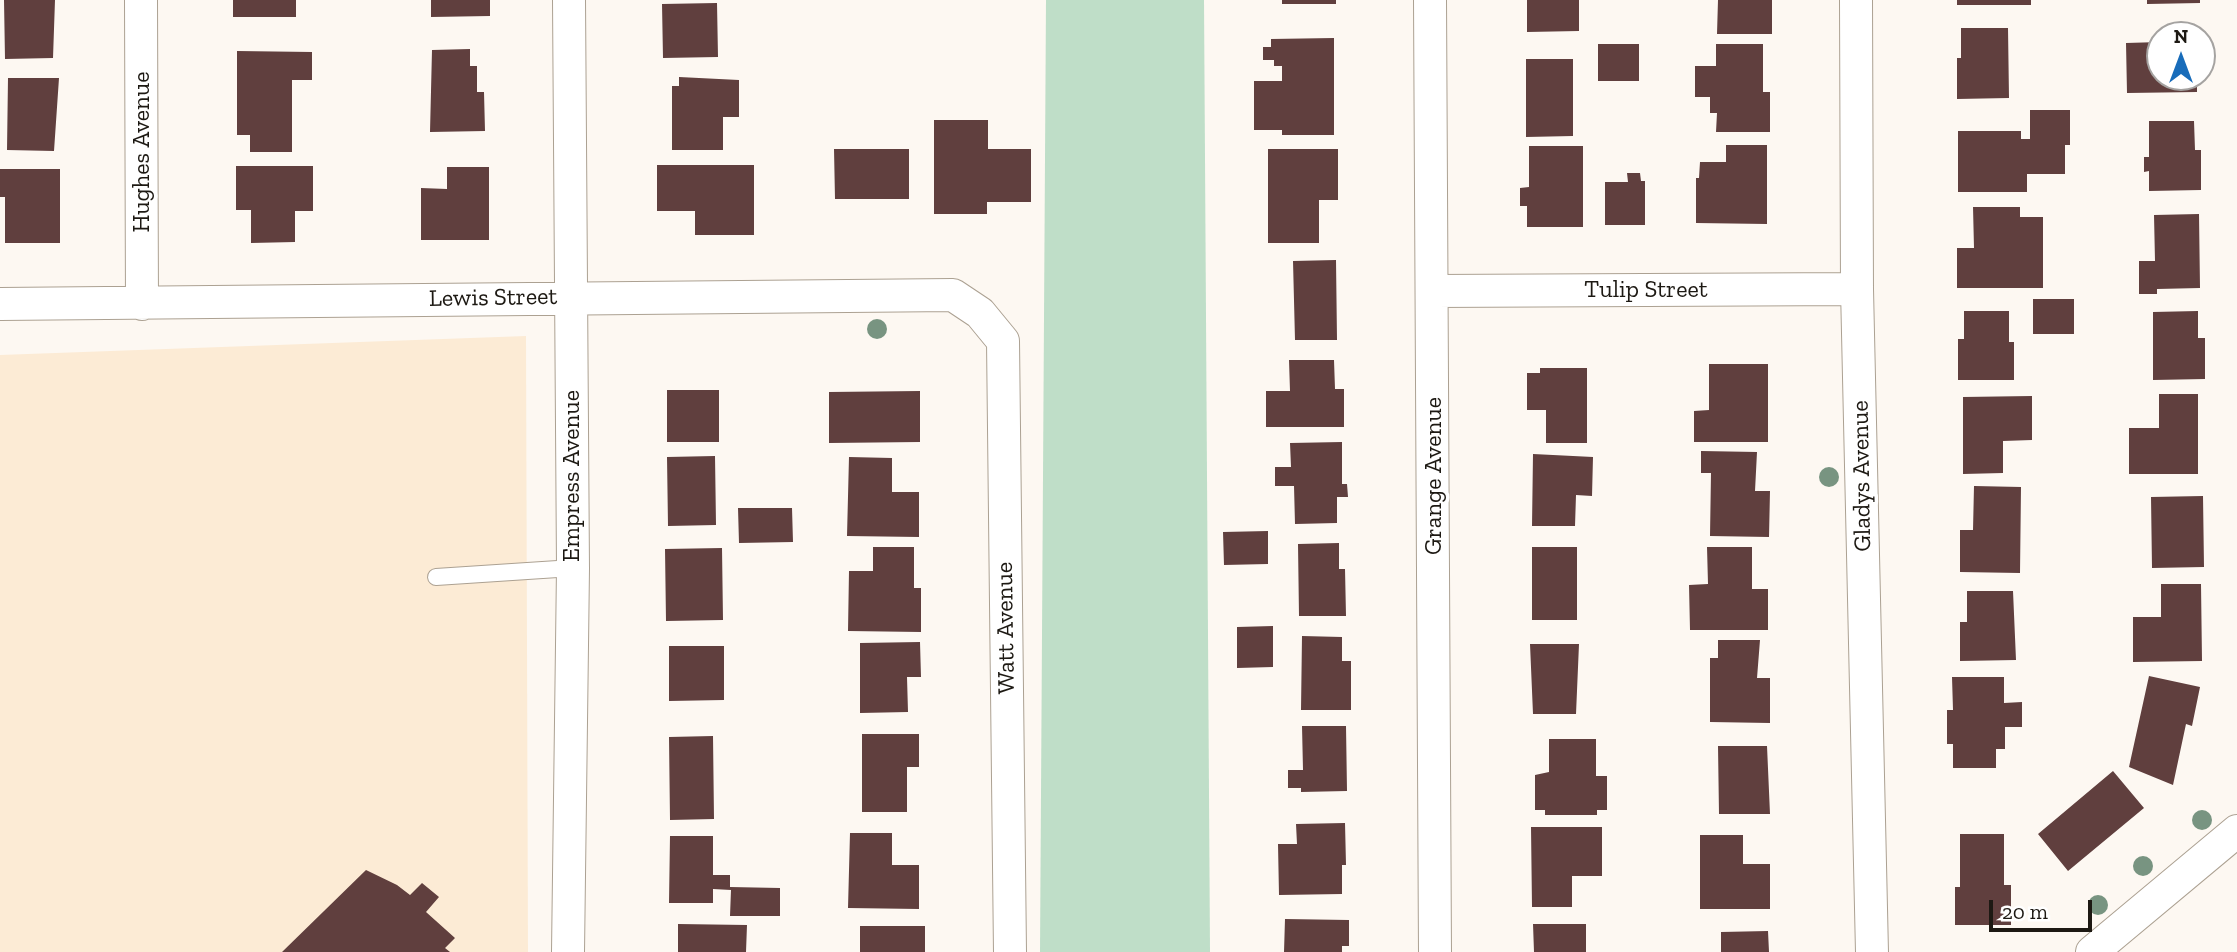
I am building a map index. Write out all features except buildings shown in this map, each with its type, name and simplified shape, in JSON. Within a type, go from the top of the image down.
[{"type":"street","name":"Hughes Avenue","points":[[141,0],[142,304]]},
{"type":"street","name":"Empress Avenue","points":[[568,952],[573,568],[569,0]]},
{"type":"street","name":"Grange Avenue","points":[[1430,0],[1434,291],[1435,952]]},
{"type":"street","name":"Gladys Avenue","points":[[1856,0],[1857,289],[1872,952]]},
{"type":"street","name":"Tulip Street","points":[[1434,291],[1857,289]]},
{"type":"street","name":"Lewis Street","points":[[0,304],[953,295],[980,313]]},
{"type":"street","name":"Watt Avenue","points":[[980,313],[1003,341],[1010,952]]},
{"type":"street","points":[[2092,952],[2237,831]]},
{"type":"lane","points":[[436,578],[573,568]]},
{"type":"shaded area","points":[[526,336],[528,952],[0,952],[0,355]]},
{"type":"green space","points":[[1046,0],[1204,0],[1210,952],[1040,952]]}]
